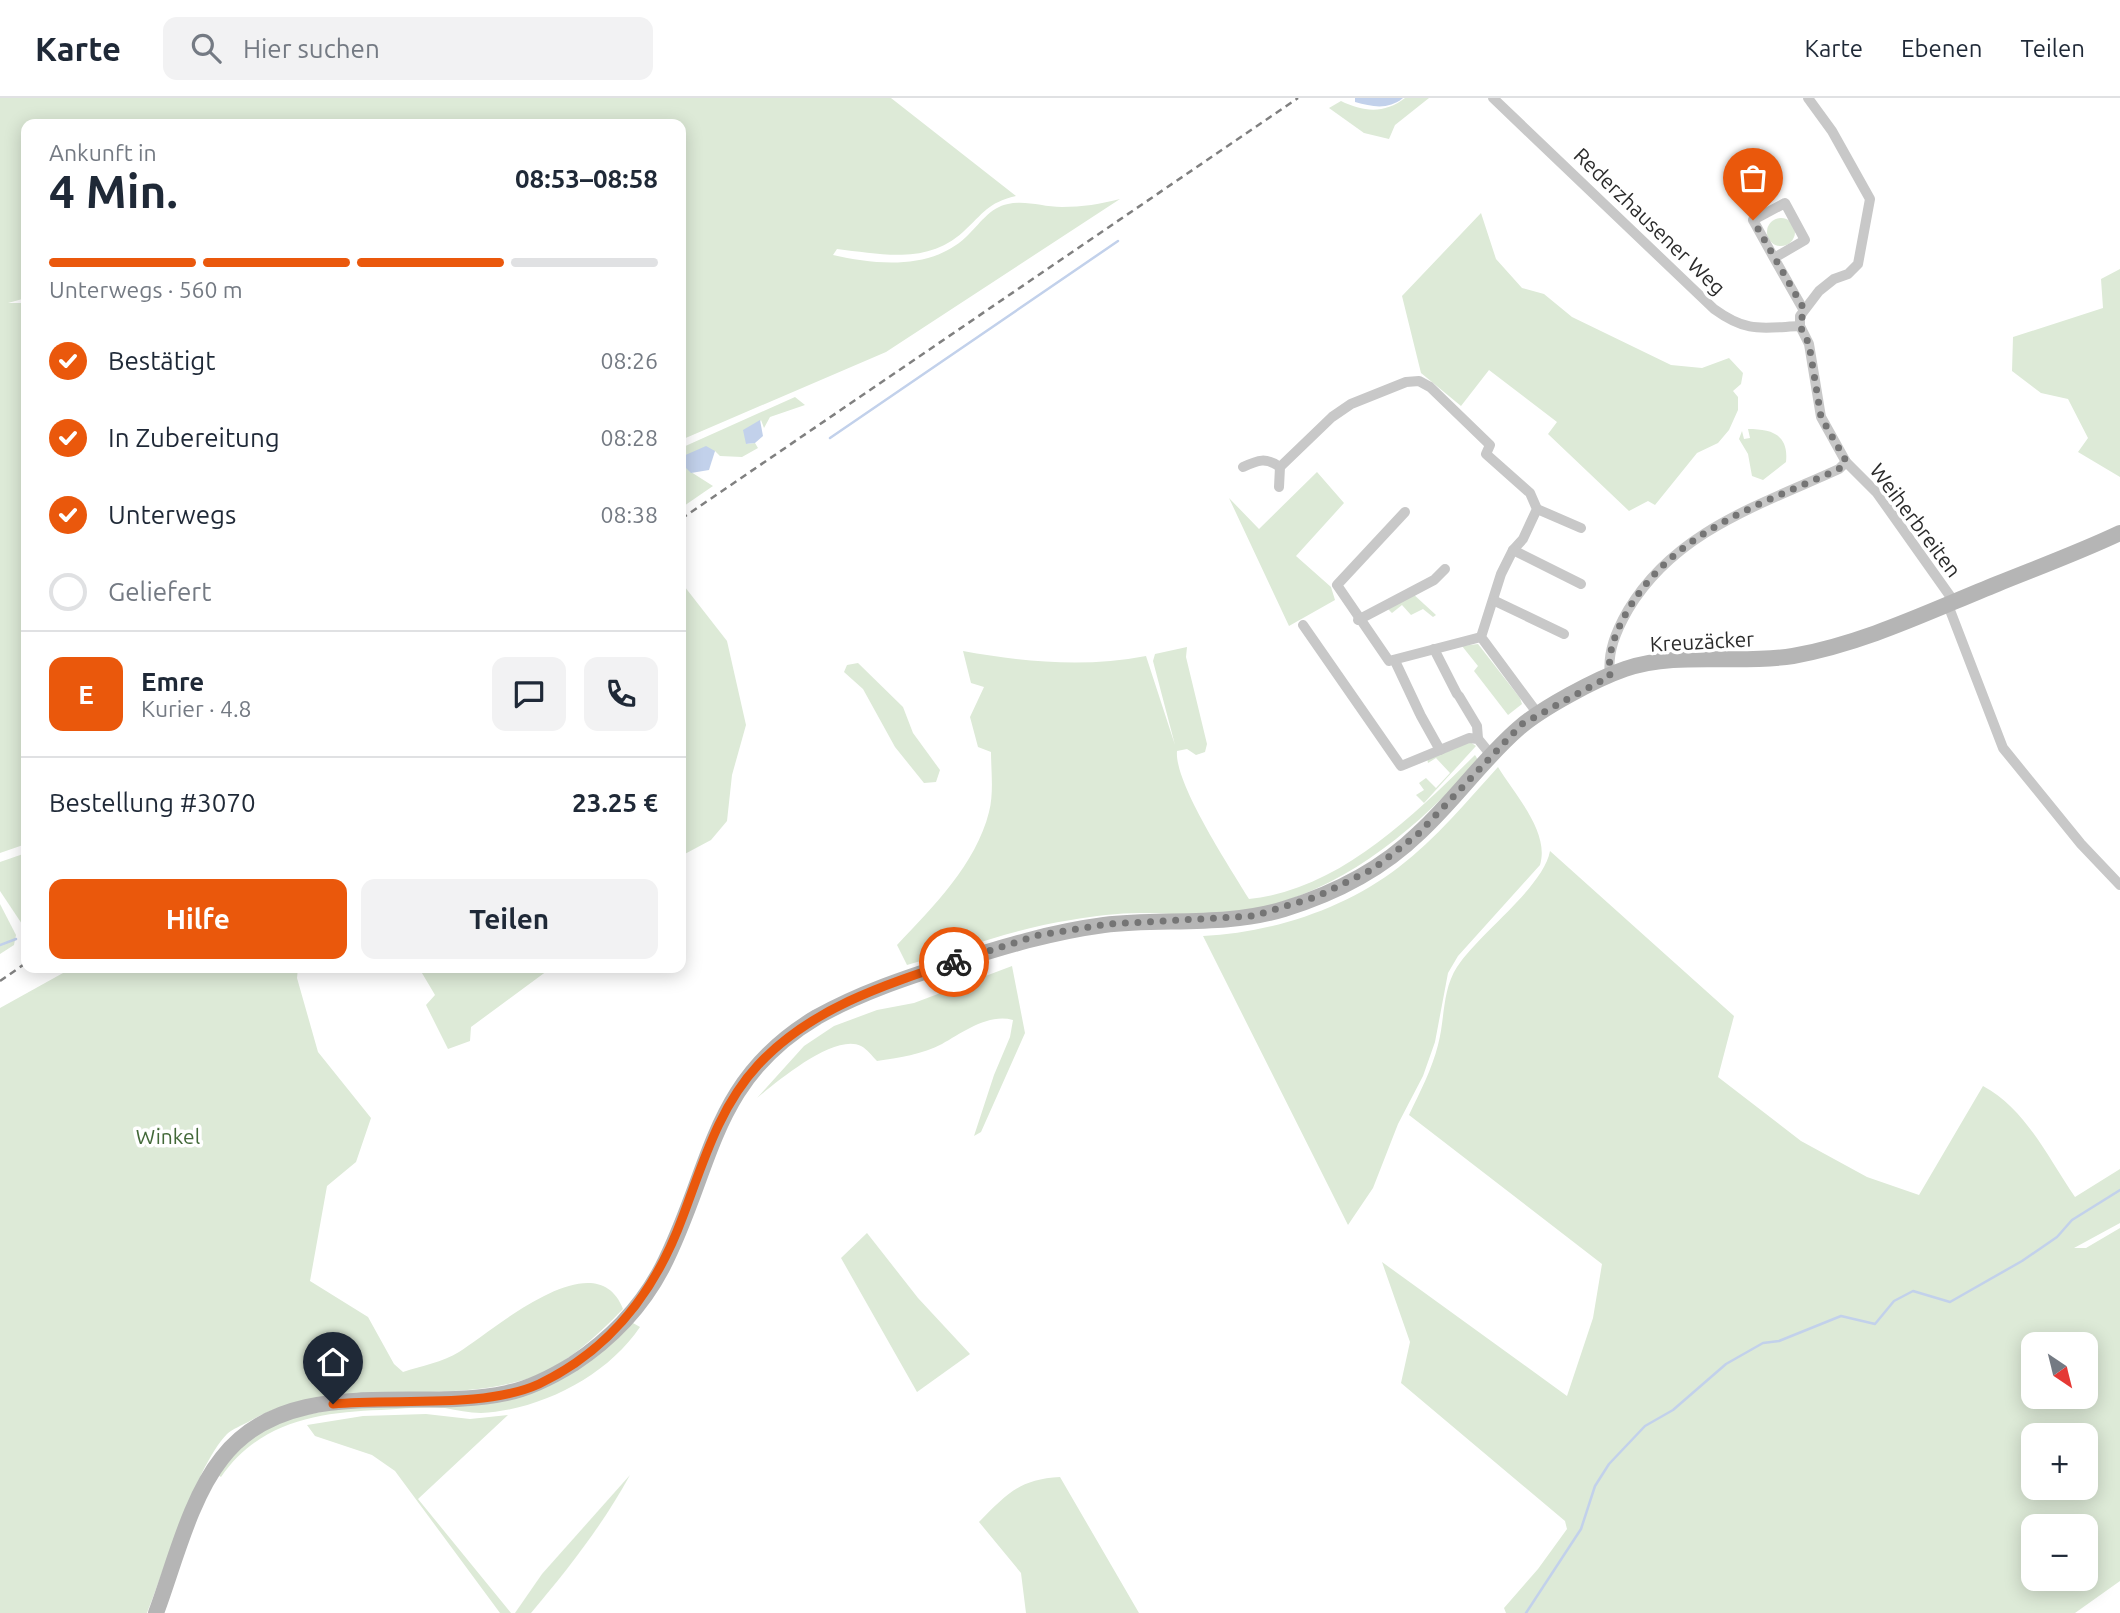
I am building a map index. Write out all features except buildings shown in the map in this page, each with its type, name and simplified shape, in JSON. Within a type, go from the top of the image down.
[{"type":"street","name":"Rederzhausener Weg","points":[[1493,98],[1714,309],[1730,321],[1747,328],[1800,326]]},
{"type":"street","points":[[1800,326],[1804,309],[1819,291],[1834,279],[1848,274],[1858,264],[1870,199],[1832,131],[1808,98]]},
{"type":"street","points":[[1774,258],[1805,240],[1785,203],[1753,220],[1774,258],[1804,309]]},
{"type":"street","name":"Weiherbreiten","points":[[1800,326],[1809,344],[1821,417],[1846,461],[1877,493],[1952,604]]},
{"type":"street","points":[[1279,487],[1280,467],[1332,417],[1351,404],[1406,382],[1419,381],[1430,387],[1490,445],[1486,454],[1531,493],[1537,509],[1523,540],[1513,550],[1500,574],[1495,601],[1481,637]]},
{"type":"street","points":[[1243,467],[1260,460],[1270,460],[1280,467]]},
{"type":"street","points":[[1610,676],[1609,652],[1623,619],[1654,572],[1709,529],[1754,505],[1839,469],[1846,461]]},
{"type":"street","points":[[1537,509],[1581,528]]},
{"type":"street","points":[[1405,512],[1337,585],[1358,620],[1385,657],[1395,661],[1481,637]]},
{"type":"street","name":"Kreuzäcker","points":[[156,1613],[202,1490],[216,1465],[246,1434],[263,1423],[282,1413],[314,1406],[504,1394],[537,1384],[600,1345],[616,1331],[638,1307],[662,1268],[704,1156],[726,1109],[757,1066],[784,1040],[815,1019],[892,982],[1039,935],[1109,924],[1229,919],[1293,906],[1373,869],[1418,834],[1491,755],[1538,714],[1610,676],[1628,668],[1673,660],[1759,660],[1797,655],[1863,638],[1952,604],[2120,533]]},
{"type":"street","points":[[1513,550],[1580,584]]},
{"type":"street","points":[[1358,620],[1434,580],[1445,569]]},
{"type":"street","points":[[1495,601],[1564,634]]},
{"type":"street","points":[[1952,604],[2003,748],[2019,770],[2120,885]]},
{"type":"street","points":[[1303,625],[1401,766],[1460,740],[1478,739]]},
{"type":"street","points":[[1481,637],[1538,714]]},
{"type":"street","points":[[1434,649],[1478,726],[1478,739],[1491,755]]},
{"type":"street","points":[[1395,661],[1440,750]]},
{"type":"green space","points":[[0,98],[891,98],[1016,196],[992,205],[963,232],[934,249],[887,255],[837,249],[833,255],[867,261],[903,262],[937,255],[966,237],[990,213],[1008,204],[1069,207],[1120,199],[886,352],[686,438],[686,119],[21,119],[21,299],[8,303],[21,303],[21,846],[0,853]]},
{"type":"green space","points":[[1405,98],[1429,98],[1395,125],[1389,139],[1364,133],[1329,108],[1341,101],[1366,109],[1382,109]]},
{"type":"green space","points":[[1481,213],[1496,259],[1522,288],[1544,294],[1572,317],[1671,365],[1702,368],[1729,358],[1743,373],[1741,384],[1733,391],[1738,397],[1738,410],[1729,430],[1718,443],[1697,453],[1655,505],[1648,501],[1629,511],[1548,434],[1557,422],[1489,370],[1461,406],[1421,373],[1402,296]]},
{"type":"green space","points":[[1781,218],[1791,222],[1795,232],[1791,242],[1781,246],[1771,242],[1767,232],[1771,222]]},
{"type":"green space","points":[[2120,269],[2120,477],[2078,452],[2088,438],[2068,399],[2041,393],[2012,371],[2013,337],[2103,308],[2101,279]]},
{"type":"green space","points":[[795,397],[805,405],[770,417],[764,428],[761,420],[746,444],[755,443],[758,448],[742,457],[720,456],[715,451],[691,472],[713,486],[686,505],[686,446]]},
{"type":"green space","points":[[1748,429],[1771,432],[1785,445],[1786,462],[1763,480],[1752,476],[1748,454],[1739,439],[1742,431],[1744,439],[1750,438]]},
{"type":"green space","points":[[1317,472],[1344,503],[1296,556],[1331,587],[1335,600],[1289,626],[1229,498],[1259,529]]},
{"type":"green space","points":[[686,588],[727,641],[746,725],[732,775],[727,821],[711,840],[686,853]]},
{"type":"green space","points":[[1412,593],[1436,615],[1433,617],[1423,609],[1411,615],[1402,605],[1392,613],[1386,607]]},
{"type":"green space","points":[[1478,644],[1520,698],[1522,704],[1508,715],[1474,671],[1478,666],[1462,646]]},
{"type":"green space","points":[[1187,647],[1186,657],[1207,744],[1205,752],[1196,755],[1187,749],[1177,751],[1178,765],[1205,826],[1249,899],[1282,893],[1314,881],[1344,865],[1400,825],[1475,755],[1478,760],[1423,816],[1362,864],[1328,883],[1292,898],[1255,909],[1215,915],[1132,913],[1071,920],[1009,934],[907,965],[897,945],[939,900],[964,867],[983,831],[991,805],[991,752],[978,747],[970,717],[984,687],[971,683],[963,651],[1008,658],[1077,663],[1146,656],[1175,745],[1153,661],[1155,654]]},
{"type":"green space","points":[[858,663],[903,707],[913,733],[940,770],[936,782],[924,783],[895,747],[863,689],[844,672],[847,665]]},
{"type":"green space","points":[[1470,742],[1476,746],[1424,803],[1416,795],[1424,790],[1419,783],[1426,778],[1436,788],[1450,773],[1436,758],[1428,763],[1427,758]]},
{"type":"green space","points":[[1498,767],[1536,827],[1542,852],[1540,865],[1458,956],[1448,973],[1435,1042],[1423,1076],[1398,1124],[1373,1188],[1348,1225],[1203,936],[1281,924],[1331,906],[1378,882],[1426,844]]},
{"type":"green space","points":[[1550,851],[1734,1016],[1718,1077],[1801,1141],[1867,1177],[1919,1195],[1983,1086],[1998,1096],[2024,1121],[2075,1197],[2120,1169],[2120,1223],[2074,1248],[2086,1248],[2120,1228],[2120,1581],[2075,1613],[1506,1613],[1504,1608],[1538,1569],[1567,1529],[1565,1521],[1401,1383],[1410,1342],[1382,1262],[1567,1396],[1593,1318],[1602,1264],[1409,1115],[1435,1054],[1452,976],[1467,954],[1536,880]]},
{"type":"green space","points":[[21,855],[21,922],[0,891],[0,862]]},
{"type":"green space","points":[[0,904],[16,935],[14,945],[0,954]]},
{"type":"green space","points":[[1012,966],[1025,1033],[981,1132],[974,1136],[1010,1037],[1013,1020],[994,1019],[935,1047],[885,1060],[877,1061],[861,1046],[836,1046],[806,1061],[757,1098],[804,1046],[834,1026],[877,1010],[914,1003]]},
{"type":"green space","name":"Winkel","points":[[63,973],[298,973],[318,1052],[371,1118],[356,1162],[327,1186],[310,1281],[368,1317],[394,1364],[403,1372],[459,1352],[519,1310],[568,1286],[591,1283],[610,1290],[623,1309],[568,1358],[530,1378],[460,1391],[352,1394],[316,1398],[282,1407],[232,1430],[215,1449],[204,1469],[147,1613],[0,1613],[0,1008]]},
{"type":"green space","points":[[422,973],[544,973],[471,1027],[470,1041],[448,1049],[426,1005],[435,995]]},
{"type":"green space","points":[[867,1233],[918,1298],[970,1354],[917,1392],[841,1258]]},
{"type":"green space","points":[[633,1323],[640,1327],[610,1361],[571,1387],[527,1405],[481,1413],[421,1407],[358,1411],[313,1418],[272,1432],[236,1458],[221,1477],[216,1474],[244,1443],[281,1420],[335,1409],[510,1398]]},
{"type":"green space","points":[[426,1414],[470,1419],[508,1415],[418,1499],[511,1613],[500,1613],[395,1471],[372,1455],[315,1436],[307,1425],[363,1416]]},
{"type":"green space","points":[[630,1475],[596,1529],[545,1597],[531,1613],[515,1613],[542,1574]]},
{"type":"green space","points":[[1060,1477],[1139,1613],[1026,1613],[1021,1573],[979,1522],[1006,1496],[1023,1485]]},
{"type":"water","points":[[1355,98],[1403,98],[1380,106],[1355,102]]},
{"type":"water","points":[[760,420],[763,436],[755,443],[746,444],[743,430]]},
{"type":"water","points":[[706,446],[715,451],[709,470],[691,473],[686,468],[686,455]]},
{"type":"waterway","points":[[830,438],[1118,241]]},
{"type":"waterway","points":[[0,945],[16,939]]},
{"type":"waterway","points":[[1526,1613],[1581,1529],[1595,1486],[1609,1464],[1645,1426],[1673,1410],[1726,1364],[1763,1343],[1779,1341],[1841,1316],[1875,1324],[1894,1301],[1913,1291],[1950,1302],[2022,1261],[2057,1237],[2072,1220],[2120,1190]]},
{"type":"railway","points":[[686,516],[1298,98]]},
{"type":"railway","points":[[0,981],[21,966]]},
{"type":"way so far","points":[[954,962],[1039,935],[1109,924],[1209,921],[1281,910],[1316,897],[1373,869],[1418,834],[1522,724],[1610,676],[1609,652],[1623,619],[1654,572],[1709,529],[1754,505],[1839,469],[1846,461],[1825,429],[1821,417],[1809,344],[1800,326],[1800,316],[1804,309],[1753,220]]},
{"type":"route","points":[[333,1404],[404,1402],[504,1394],[537,1384],[600,1345],[638,1307],[662,1268],[704,1156],[726,1109],[757,1066],[784,1040],[855,997],[954,962]]}]
